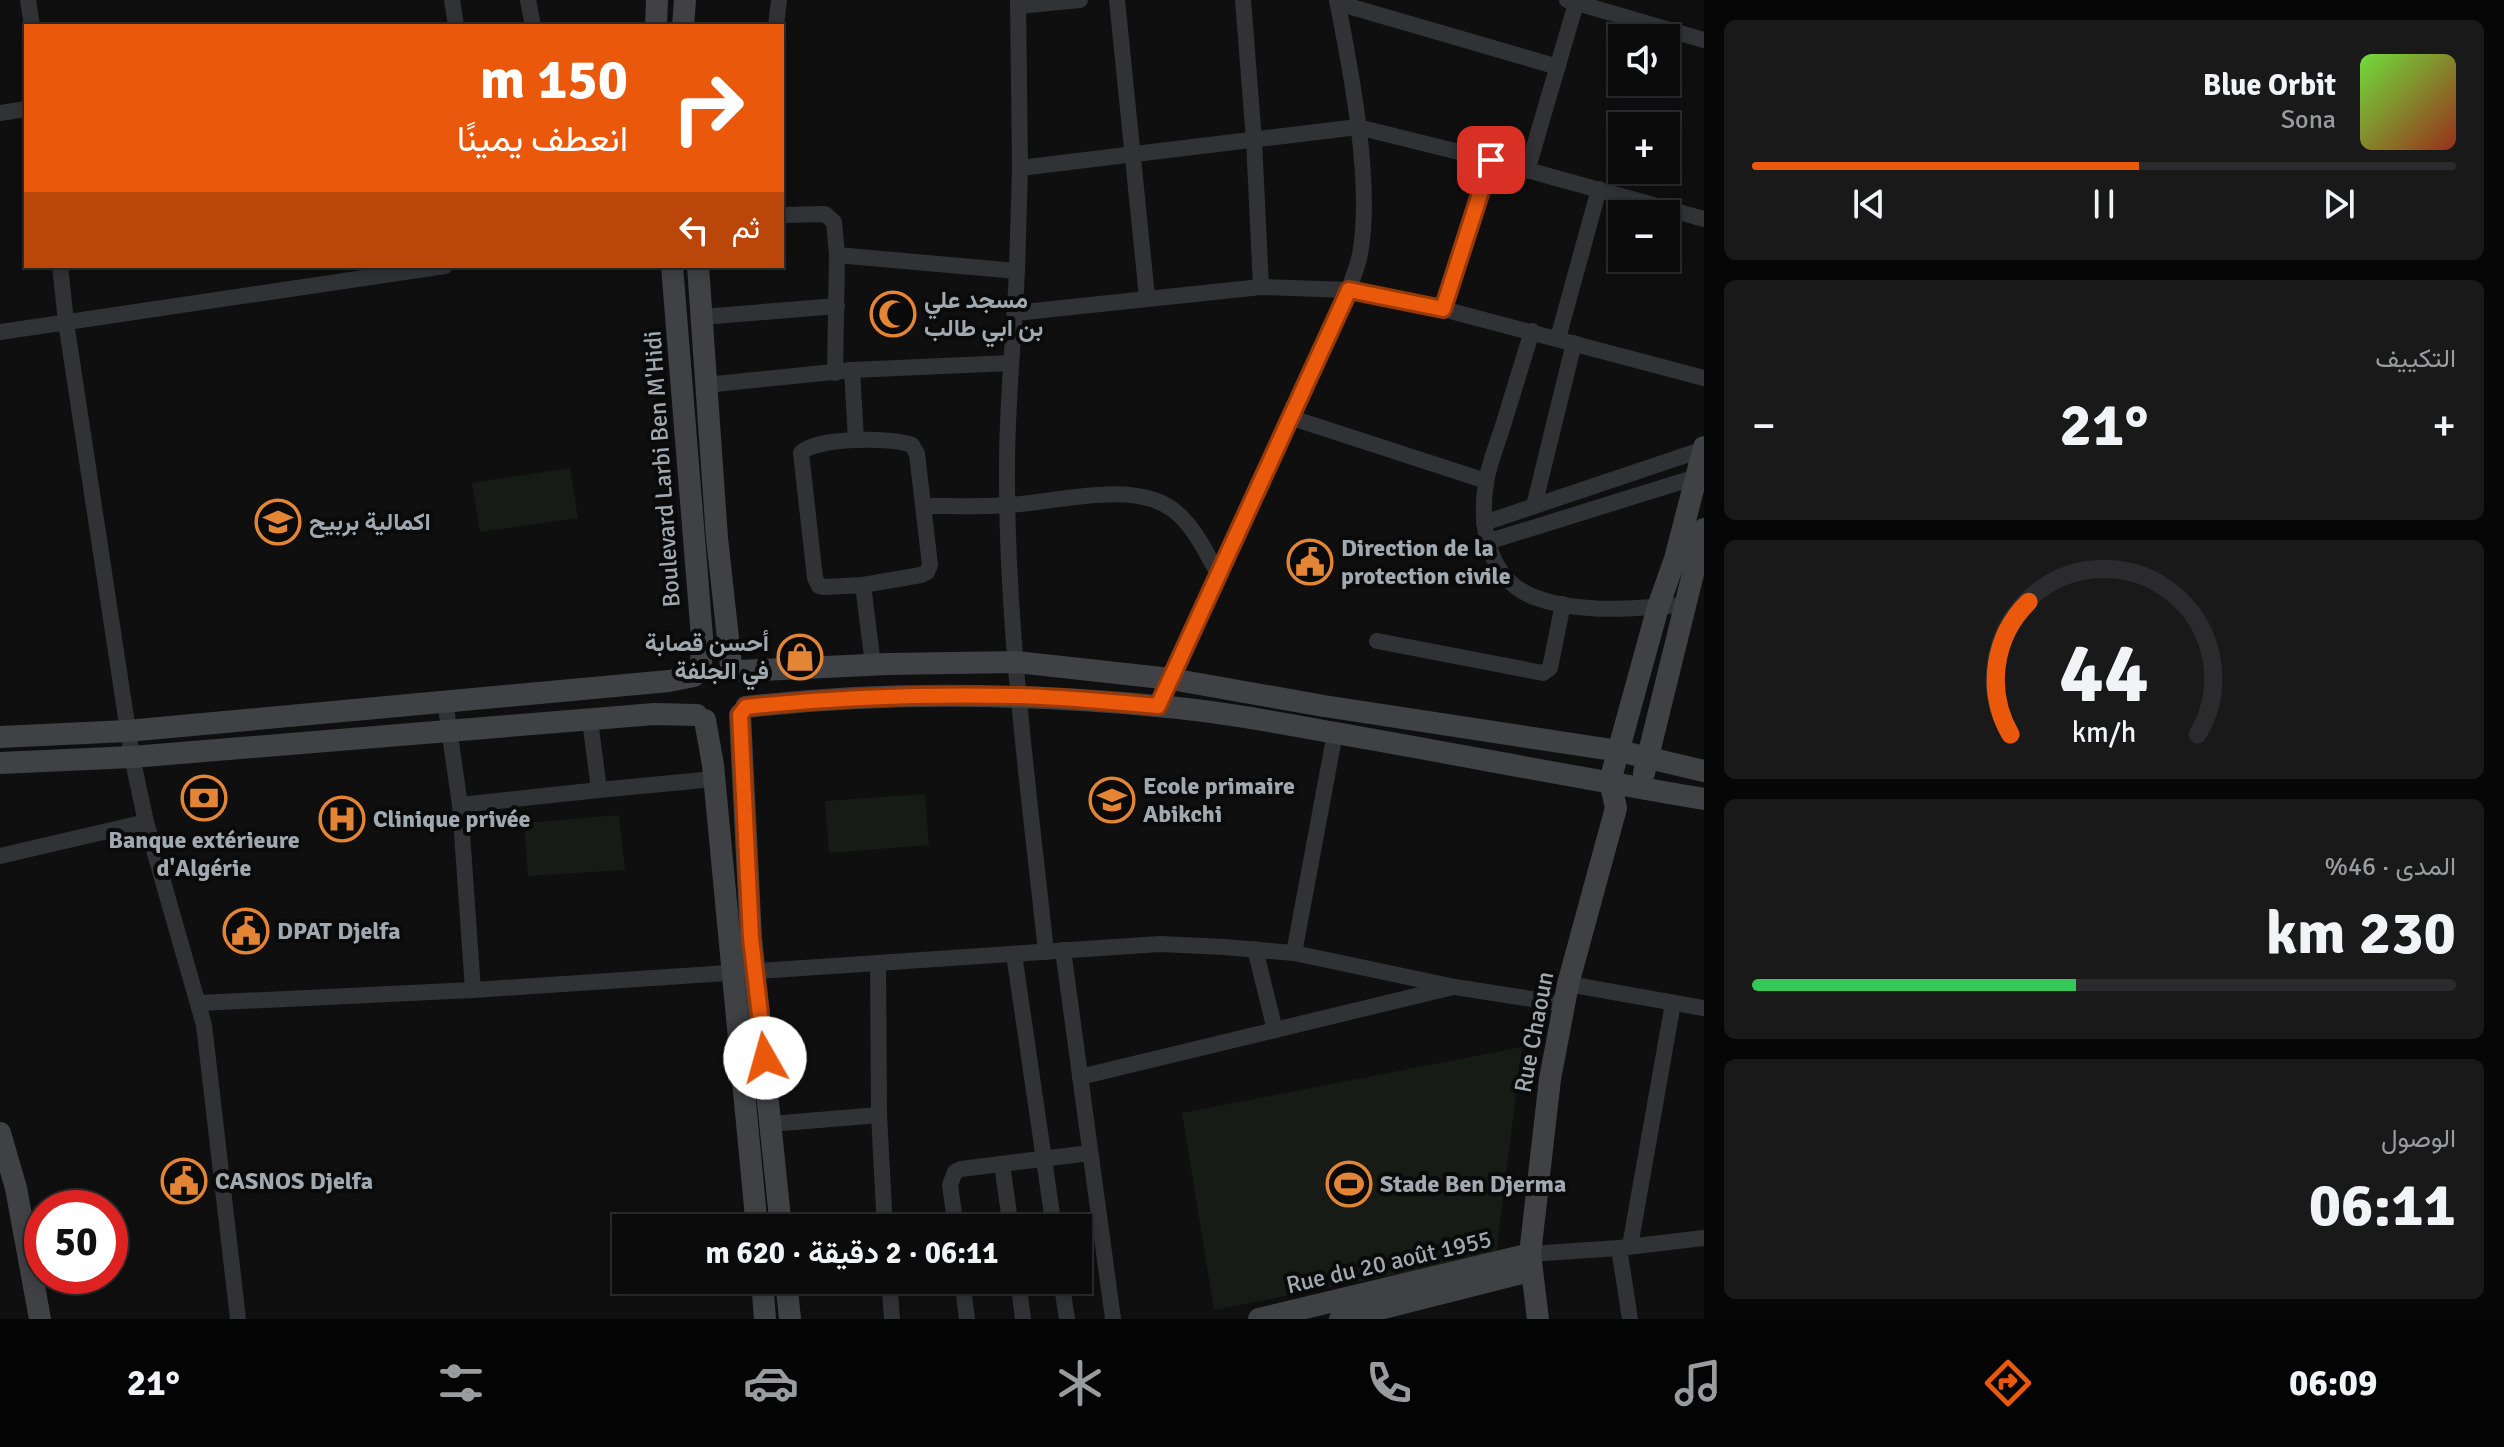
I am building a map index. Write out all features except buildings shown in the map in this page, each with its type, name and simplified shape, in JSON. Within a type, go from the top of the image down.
[{"type":"main road","points":[[656,24],[657,0]]},
{"type":"main road","points":[[683,24],[685,0]]},
{"type":"main road","name":"Boulevard Larbi Ben M'Hidi","points":[[672,268],[702,637],[698,672]]},
{"type":"main road","points":[[698,268],[705,385],[735,668],[749,688],[743,711],[744,972],[756,1214]]},
{"type":"main road","points":[[1610,781],[1658,607],[1699,477],[1704,449]]},
{"type":"main road","points":[[1616,808],[1639,788],[1685,605],[1700,564],[1704,529]]},
{"type":"main road","points":[[0,737],[127,731],[669,681],[698,672],[711,664],[735,668],[1016,662],[1171,679],[1619,751],[1704,771]]},
{"type":"main road","points":[[698,672],[688,692],[692,708],[701,718],[714,779],[771,1124],[780,1214]]},
{"type":"main road","points":[[0,763],[132,757],[654,714],[723,723],[743,711],[784,703],[936,696],[1019,696],[1158,706],[1263,720],[1704,799]]},
{"type":"main road","name":"Rue Chaoun","points":[[1538,1319],[1530,1263],[1544,1121],[1566,994],[1616,808],[1610,781]]},
{"type":"main road","points":[[0,1133],[8,1191],[35,1317]]},
{"type":"main road","name":"Rue du 20 août 1955","points":[[1259,1319],[1409,1310],[1530,1263]]},
{"type":"main road","name":"Rue du 20 août 1955","points":[[1334,1314],[1530,1263]]},
{"type":"main road","points":[[763,1294],[765,1319]]},
{"type":"main road","points":[[787,1294],[790,1319]]},
{"type":"street","points":[[28,0],[32,24]]},
{"type":"street","points":[[452,0],[456,24]]},
{"type":"street","points":[[528,0],[533,24]]},
{"type":"street","points":[[776,24],[779,0]]},
{"type":"street","points":[[1080,0],[1018,3],[1020,168],[1015,313],[1010,363],[1007,505],[1019,696],[1054,951],[1080,1077],[1113,1319]]},
{"type":"street","points":[[1117,0],[1147,297]]},
{"type":"street","points":[[1243,0],[1261,287]]},
{"type":"street","points":[[1527,171],[1558,67],[1573,1],[1704,40]]},
{"type":"street","points":[[1158,706],[1349,290],[1360,255],[1364,209],[1358,127],[1338,2],[1558,67]]},
{"type":"street","points":[[0,113],[24,109]]},
{"type":"street","points":[[1020,168],[1358,127],[1704,219]]},
{"type":"street","points":[[1443,309],[1491,160]]},
{"type":"street","points":[[1534,506],[1599,189]]},
{"type":"street","points":[[784,215],[825,214],[834,222],[837,306],[856,440]]},
{"type":"street","points":[[837,255],[1017,271]]},
{"type":"street","points":[[60,268],[127,731],[146,822],[204,1025],[238,1319]]},
{"type":"street","points":[[0,332],[431,268]]},
{"type":"street","points":[[1015,313],[1261,287],[1349,290],[1532,331],[1704,378]]},
{"type":"street","points":[[702,317],[837,306]]},
{"type":"street","points":[[1532,331],[1486,481],[1484,523],[1496,567],[1511,585],[1533,597],[1563,604],[1604,609],[1685,605]]},
{"type":"street","points":[[705,385],[844,372],[1010,363]]},
{"type":"street","points":[[1289,417],[1486,481]]},
{"type":"street","points":[[856,440],[912,445],[917,454],[924,506],[930,565],[927,572],[863,585],[819,586],[815,578],[801,458],[803,449],[856,440]]},
{"type":"street","points":[[1484,523],[1704,449]]},
{"type":"street","points":[[1487,542],[1699,477]]},
{"type":"street","points":[[924,506],[1007,505],[1120,494],[1150,498],[1173,509],[1193,531],[1218,574]]},
{"type":"street","points":[[863,585],[873,665]]},
{"type":"street","points":[[1377,641],[1543,673],[1550,668],[1563,604]]},
{"type":"street","points":[[445,701],[460,805],[473,990]]},
{"type":"street","points":[[590,720],[599,790]]},
{"type":"street","points":[[1294,953],[1335,733]]},
{"type":"street","points":[[460,805],[714,779]]},
{"type":"street","points":[[0,856],[146,822]]},
{"type":"street","points":[[199,1003],[473,990],[1160,944],[1294,953],[1455,987],[1704,1008]]},
{"type":"street","points":[[1255,949],[1275,1030]]},
{"type":"street","points":[[1014,954],[1052,1214]]},
{"type":"street","points":[[878,963],[879,1115],[884,1214]]},
{"type":"street","points":[[1080,1077],[1455,987]]},
{"type":"street","points":[[1630,1319],[1624,1247],[1673,1003]]},
{"type":"street","points":[[771,1124],[879,1115]]},
{"type":"street","points":[[954,1214],[950,1185],[955,1172],[961,1169],[1090,1153]]},
{"type":"street","points":[[1002,1164],[1009,1214]]},
{"type":"street","points":[[1530,1263],[1624,1247],[1704,1238]]},
{"type":"street","points":[[890,1294],[892,1319]]},
{"type":"street","points":[[964,1294],[967,1319]]},
{"type":"street","points":[[1020,1294],[1023,1319]]},
{"type":"street","points":[[1063,1294],[1067,1319]]},
{"type":"shaded area","points":[[570,468],[578,518],[480,532],[472,483]]},
{"type":"shaded area","points":[[925,794],[929,845],[829,853],[825,801]]},
{"type":"shaded area","points":[[619,815],[625,870],[528,876],[524,823]]},
{"type":"shaded area","name":"Stade Ben Djerma","points":[[1522,1047],[1496,1255],[1214,1310],[1182,1113]]},
{"type":"place","name":"مسجد علي بن ابي طالب","points":[[893,314]]},
{"type":"place","name":"اكمالية بربيح","points":[[278,522]]},
{"type":"place","name":"Direction de la protection civile","points":[[1310,562]]},
{"type":"place","name":"أحسن قصابة في الجلفة","points":[[800,657]]},
{"type":"place","name":"Banque extérieure d'Algérie","points":[[204,798]]},
{"type":"place","name":"Ecole primaire Abikchi","points":[[1112,800]]},
{"type":"place","name":"Clinique privée","points":[[342,819]]},
{"type":"place","name":"DPAT Djelfa","points":[[246,931]]},
{"type":"place","name":"CASNOS Djelfa","points":[[184,1181]]},
{"type":"place","name":"Stade Ben Djerma","points":[[1349,1184]]},
{"type":"route","points":[[765,1058],[751,938],[740,715],[746,707],[936,696],[1019,696],[1158,706],[1349,290],[1443,309],[1491,160]]}]
